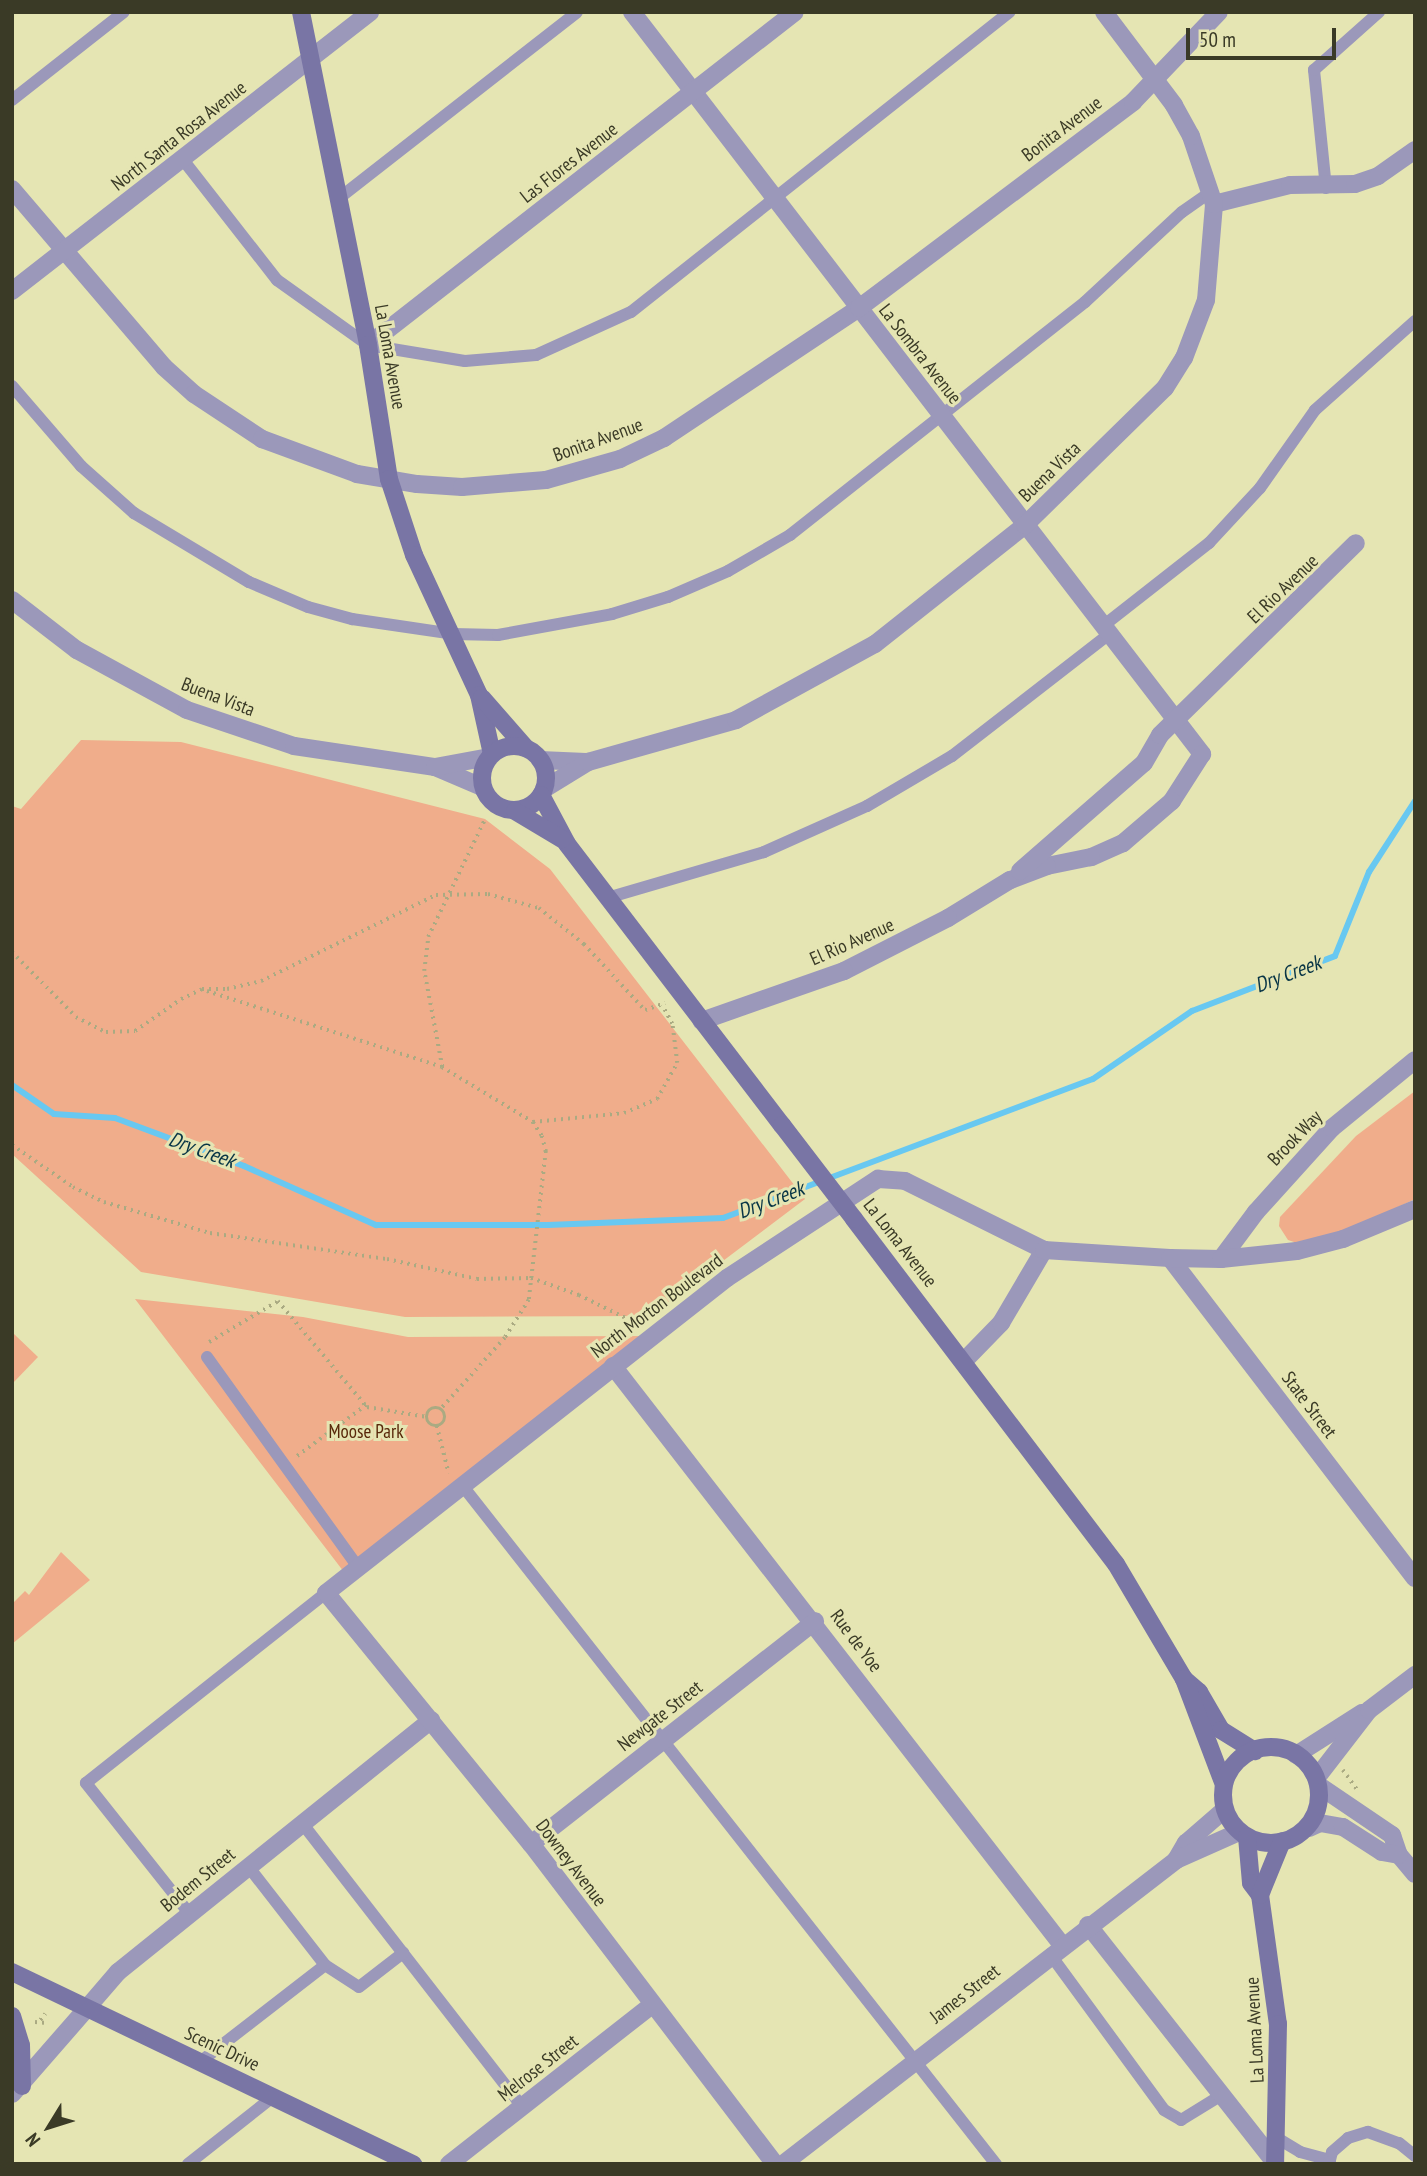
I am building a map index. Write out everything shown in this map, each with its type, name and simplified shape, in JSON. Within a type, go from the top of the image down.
[{"type":"main road","name":"La Loma Avenue","points":[[301,12],[368,345],[389,479],[414,555],[453,634],[479,695],[490,756]]},
{"type":"main road","name":"La Loma Avenue","points":[[479,695],[533,754]]},
{"type":"main road","points":[[506,747],[533,754],[546,772],[542,792],[526,808],[515,811],[494,804],[482,787],[490,756],[506,747]]},
{"type":"main road","name":"La Loma Avenue","points":[[542,792],[567,844],[607,898],[965,1360],[1116,1564],[1184,1679],[1223,1782]]},
{"type":"main road","name":"La Loma Avenue","points":[[515,811],[567,844]]},
{"type":"main road","name":"La Loma Avenue","points":[[1184,1679],[1199,1692],[1221,1730],[1255,1751]]},
{"type":"main road","points":[[1255,1751],[1296,1755],[1320,1782],[1322,1802],[1308,1828],[1282,1842],[1243,1834],[1224,1810],[1223,1782],[1234,1761],[1255,1751]]},
{"type":"main road","name":"La Loma Avenue","points":[[1243,1834],[1251,1883],[1260,1895]]},
{"type":"main road","name":"La Loma Avenue","points":[[1276,2164],[1278,2024],[1260,1895],[1270,1860],[1282,1842]]},
{"type":"main road","name":"Scenic Drive","points":[[12,1972],[413,2164]]},
{"type":"main road","points":[[12,2016],[21,2045],[17,2090]]},
{"type":"street","name":"North Santa Rosa Avenue","points":[[12,291],[184,161],[370,12]]},
{"type":"street","name":"La Sombra Avenue","points":[[632,12],[1176,721]]},
{"type":"street","name":"Las Flores Avenue","points":[[368,345],[795,12]]},
{"type":"street","name":"Buena Vista","points":[[542,792],[588,762],[736,720],[832,670],[875,644],[1025,525],[1142,415],[1184,358],[1206,300],[1212,198],[1191,136],[1154,77],[1104,12]]},
{"type":"street","name":"Bonita Avenue","points":[[12,189],[66,248],[164,367],[227,418],[305,459],[389,479],[497,486],[546,480],[620,459],[664,438],[859,308],[1133,102],[1219,12]]},
{"type":"street","points":[[1212,198],[1290,185],[1326,188],[1378,176],[1415,150]]},
{"type":"street","name":"El Rio Avenue","points":[[701,1021],[844,971],[948,919],[1010,880],[1103,803],[1144,763],[1160,735],[1356,543]]},
{"type":"street","name":"Buena Vista","points":[[12,600],[77,650],[128,681],[198,714],[294,746],[435,767],[482,787]]},
{"type":"street","name":"El Rio Avenue","points":[[1010,880],[1047,866],[1091,857],[1150,824],[1172,802],[1202,754],[1176,721]]},
{"type":"street","name":"Buena Vista","points":[[533,754],[588,762]]},
{"type":"street","name":"Buena Vista","points":[[435,767],[490,756]]},
{"type":"street","name":"Brook Way","points":[[1221,1259],[1324,1136],[1415,1060]]},
{"type":"street","name":"North Morton Boulevard","points":[[326,1593],[727,1278],[878,1179],[905,1181],[1044,1250],[1170,1258],[1221,1259],[1332,1242],[1415,1209]]},
{"type":"street","points":[[965,1360],[1001,1323],[1044,1250]]},
{"type":"street","name":"State Street","points":[[1170,1258],[1415,1578]]},
{"type":"street","name":"Rue de Yoe","points":[[613,1366],[815,1621],[1056,1949]]},
{"type":"street","name":"Downey Avenue","points":[[326,1593],[531,1843],[775,2164]]},
{"type":"street","name":"Newgate Street","points":[[531,1843],[815,1621]]},
{"type":"street","points":[[1296,1755],[1351,1717],[1369,1710],[1415,1675]]},
{"type":"street","points":[[1369,1710],[1320,1782],[1392,1835],[1399,1855],[1415,1874]]},
{"type":"street","name":"Bodem Street","points":[[17,2090],[118,1972],[430,1720]]},
{"type":"street","name":"James Street","points":[[1176,1860],[1185,1843],[1224,1810]]},
{"type":"street","points":[[1308,1828],[1320,1823],[1343,1827],[1382,1852],[1399,1855]]},
{"type":"street","name":"James Street","points":[[783,2164],[1056,1949],[1176,1860],[1243,1834]]},
{"type":"street","points":[[1088,1925],[1276,2164]]},
{"type":"street","name":"Melrose Street","points":[[449,2164],[652,2005]]},
{"type":"lane","points":[[12,100],[124,12]]},
{"type":"lane","points":[[338,199],[577,12]]},
{"type":"lane","points":[[184,161],[277,280],[368,345],[465,361],[536,355],[631,312],[1010,12]]},
{"type":"lane","points":[[1326,188],[1314,70],[1379,12]]},
{"type":"lane","points":[[12,386],[81,466],[134,513],[186,548],[308,607],[453,634],[498,635],[612,614],[728,571],[790,534],[943,417],[1212,198]]},
{"type":"lane","points":[[607,898],[764,852],[867,806],[952,756],[1209,544],[1253,497],[1315,410],[1415,321]]},
{"type":"lane","points":[[207,1357],[358,1567]]},
{"type":"lane","points":[[457,1489],[664,1739],[996,2164]]},
{"type":"lane","points":[[190,1913],[86,1783],[326,1593]]},
{"type":"lane","points":[[302,1823],[522,2107]]},
{"type":"lane","points":[[248,1866],[325,1965],[359,1987],[403,1953]]},
{"type":"lane","points":[[1056,1949],[1164,2110],[1181,2120],[1220,2096]]},
{"type":"lane","points":[[200,2062],[325,1965]]},
{"type":"lane","points":[[188,2164],[274,2096]]},
{"type":"lane","points":[[1277,2138],[1300,2152],[1330,2162],[1332,2151],[1348,2138],[1368,2132],[1399,2143],[1415,2156]]},
{"type":"path","points":[[442,1067],[424,971],[428,937],[446,894],[485,819]]},
{"type":"path","points":[[12,951],[76,1017],[106,1032],[135,1031],[202,989],[227,989],[261,981],[413,905],[446,894],[488,894],[539,908],[584,944],[645,1010],[663,1004],[672,1024],[677,1063],[657,1099],[624,1113],[533,1122]]},
{"type":"path","points":[[202,989],[442,1067],[533,1122],[546,1152],[529,1300],[505,1338],[442,1409],[432,1409],[427,1417]]},
{"type":"path","points":[[12,1145],[73,1187],[104,1202],[210,1233],[387,1259],[477,1279],[531,1279],[579,1295],[656,1333]]},
{"type":"path","points":[[207,1357],[208,1343],[215,1334],[278,1301],[366,1405],[390,1414],[427,1417],[437,1426],[457,1489]]},
{"type":"path","points":[[285,1465],[366,1405]]},
{"type":"path","points":[[437,1426],[444,1419],[442,1409]]},
{"type":"path","points":[[1340,1766],[1357,1787],[1352,1800]]},
{"type":"path","points":[[35,2022],[45,2014]]},
{"type":"path","points":[[40,2020],[47,2023]]},
{"type":"green space","points":[[81,740],[181,742],[485,819],[550,869],[805,1199],[650,1316],[405,1317],[141,1272],[12,1154],[12,806],[21,809]]},
{"type":"green space","points":[[1415,1091],[1415,1199],[1341,1234],[1300,1244],[1288,1240],[1279,1226],[1280,1217],[1356,1136]]},
{"type":"green space","name":"Moose Park","points":[[135,1299],[303,1317],[408,1337],[651,1336],[347,1576]]},
{"type":"green space","points":[[14,1334],[38,1357],[12,1384],[12,1336]]},
{"type":"green space","points":[[61,1552],[90,1580],[12,1644],[12,1604],[25,1591],[29,1595]]},
{"type":"waterway","name":"Dry Creek","points":[[12,1085],[54,1114],[115,1118],[244,1166],[376,1225],[548,1225],[723,1218],[1093,1079],[1192,1011],[1335,956],[1369,872],[1415,801]]}]
